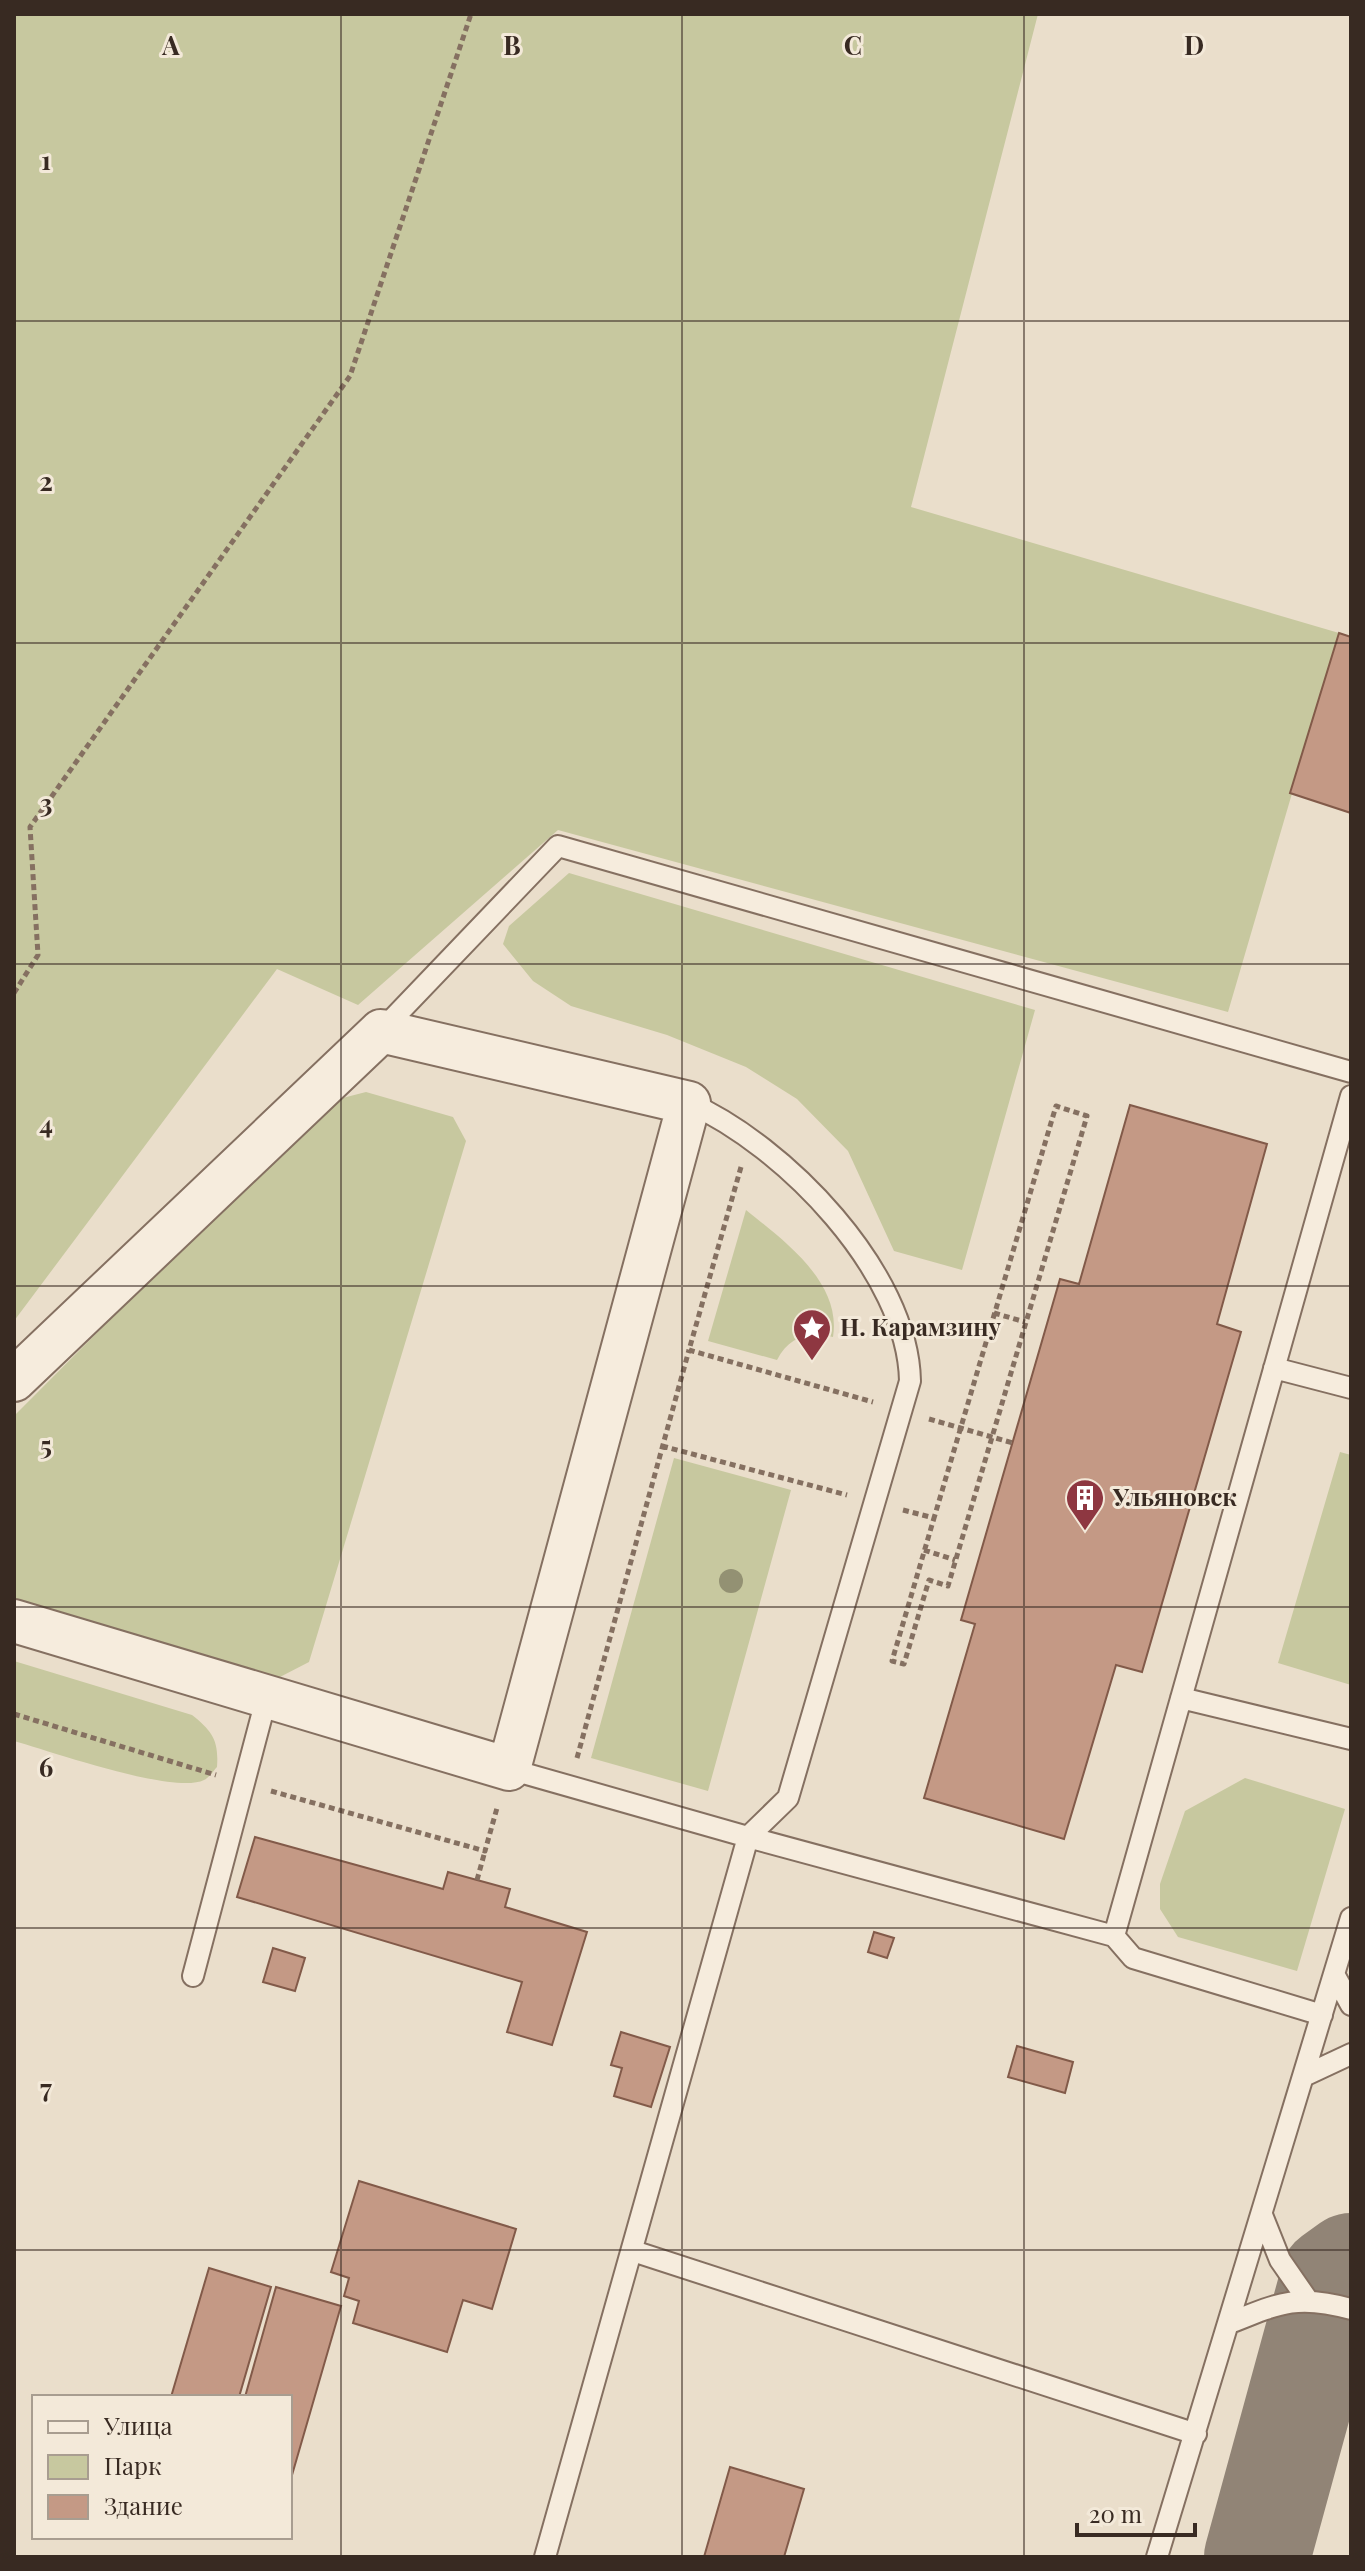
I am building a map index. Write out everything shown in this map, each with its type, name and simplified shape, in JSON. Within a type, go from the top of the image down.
[{"type":"street","points":[[14,1380],[381,1031],[689,1103],[509,1769],[14,1621]]},
{"type":"lane","points":[[381,1031],[558,846],[1351,1072]]},
{"type":"lane","points":[[1114,1936],[1351,1096]]},
{"type":"lane","points":[[545,2557],[748,1837],[788,1798],[910,1381],[909,1366],[888,1299],[854,1245],[821,1204],[750,1136],[689,1103]]},
{"type":"lane","points":[[1274,1368],[1351,1388]]},
{"type":"lane","points":[[193,1976],[267,1696]]},
{"type":"lane","points":[[1181,1698],[1351,1739]]},
{"type":"lane","points":[[509,1769],[1114,1936],[1133,1958],[1322,2015]]},
{"type":"lane","points":[[1157,2557],[1351,1918]]},
{"type":"lane","points":[[1334,1974],[1351,2005]]},
{"type":"lane","points":[[1304,2076],[1351,2054]]},
{"type":"lane","points":[[1262,2215],[1280,2260],[1307,2299]]},
{"type":"lane","points":[[633,2251],[1196,2434]]},
{"type":"lane","points":[[1230,2323],[1270,2306],[1307,2299],[1351,2309]]},
{"type":"path","points":[[14,993],[38,955],[30,827],[350,376],[471,14]]},
{"type":"path","points":[[1056,1106],[1087,1116],[1025,1322],[948,1586],[929,1580],[904,1664],[892,1661],[1056,1106]]},
{"type":"path","points":[[568,1787],[750,1136]]},
{"type":"path","points":[[994,1313],[1025,1322]]},
{"type":"path","points":[[689,1350],[1013,1443]]},
{"type":"path","points":[[662,1446],[934,1518]]},
{"type":"path","points":[[924,1550],[955,1560]]},
{"type":"path","points":[[14,1714],[485,1851]]},
{"type":"path","points":[[477,1880],[509,1769]]},
{"type":"green space","points":[[14,14],[1038,14],[911,507],[1339,633],[1228,1012],[558,830],[358,1005],[277,969],[14,1321]]},
{"type":"green space","points":[[569,873],[1035,1010],[962,1270],[894,1251],[848,1151],[797,1099],[746,1067],[667,1035],[571,1006],[533,981],[503,944],[509,926]]},
{"type":"green space","points":[[366,1092],[453,1117],[466,1141],[309,1662],[278,1678],[14,1599],[14,1416],[327,1102]]},
{"type":"green space","points":[[746,1210],[792,1249],[819,1281],[833,1317],[833,1337],[815,1335],[800,1338],[787,1346],[777,1360],[708,1341]]},
{"type":"green space","points":[[1340,1452],[1351,1455],[1351,1685],[1278,1663]]},
{"type":"green space","points":[[674,1458],[791,1490],[708,1791],[591,1758]]},
{"type":"green space","points":[[14,1661],[192,1715],[213,1737],[217,1767],[204,1780],[167,1782],[111,1770],[14,1741]]},
{"type":"green space","points":[[1245,1778],[1345,1809],[1297,1971],[1178,1937],[1160,1909],[1160,1884],[1185,1811]]},
{"type":"building","points":[[1339,633],[1351,637],[1351,813],[1290,793]]},
{"type":"building","name":"Ульяновск","points":[[1130,1105],[1267,1144],[1217,1324],[1241,1332],[1142,1672],[1116,1665],[1064,1839],[924,1798],[975,1624],[961,1620],[1060,1279],[1079,1284]]},
{"type":"building","points":[[255,1837],[443,1889],[448,1872],[510,1889],[505,1907],[587,1932],[552,2045],[507,2032],[522,1982],[237,1897]]},
{"type":"building","points":[[874,1932],[894,1938],[887,1958],[868,1952]]},
{"type":"building","points":[[273,1948],[305,1958],[295,1991],[263,1982]]},
{"type":"building","points":[[621,2032],[670,2047],[651,2107],[614,2096],[622,2068],[611,2065]]},
{"type":"building","points":[[1017,2046],[1073,2062],[1065,2093],[1008,2077]]},
{"type":"building","points":[[359,2181],[516,2229],[492,2309],[463,2300],[447,2352],[353,2323],[359,2301],[344,2296],[349,2278],[331,2272]]},
{"type":"building","points":[[209,2268],[271,2287],[240,2395],[172,2395]]},
{"type":"building","points":[[276,2287],[341,2306],[292,2475],[292,2395],[246,2395]]},
{"type":"building","points":[[730,2467],[804,2489],[784,2557],[704,2557]]},
{"type":"taxiway","points":[[1257,2557],[1333,2279],[1351,2266]]},
{"type":"place","name":"Н. Карамзину","points":[[812,1362]]},
{"type":"place","name":"Ульяновск","points":[[1085,1532]]}]
